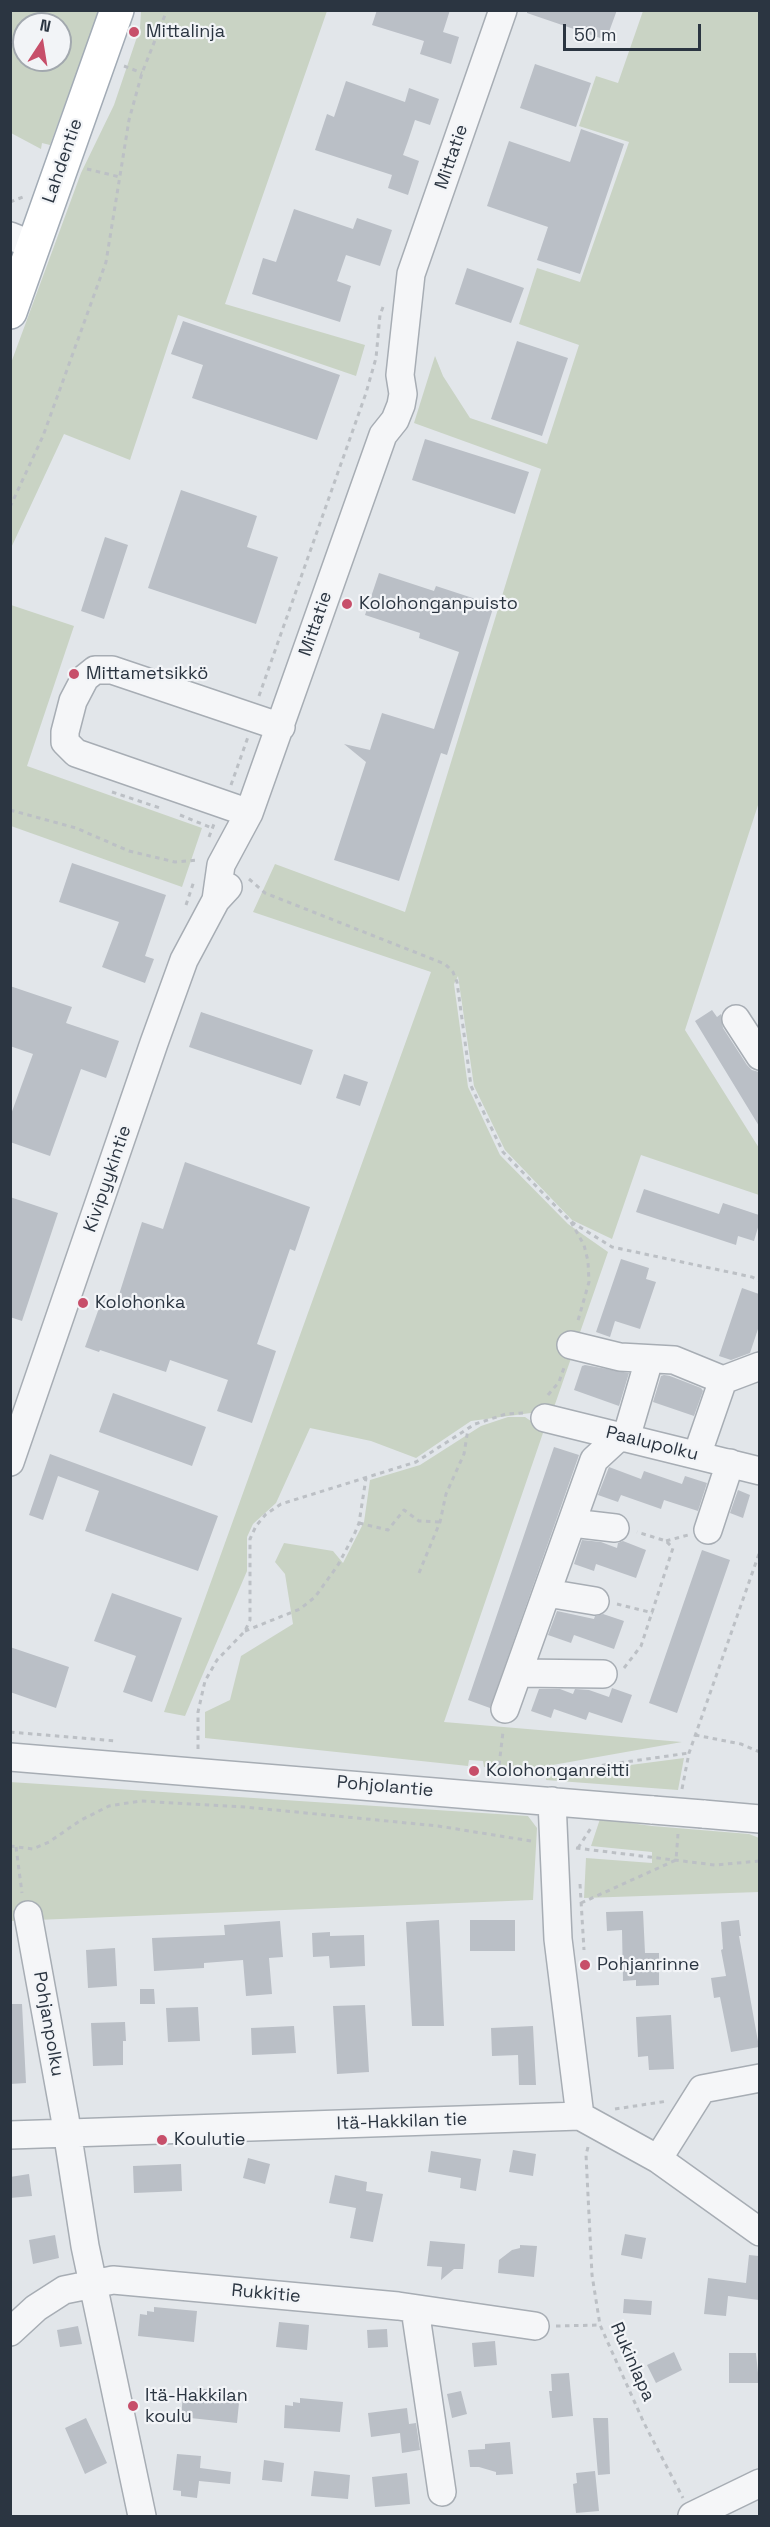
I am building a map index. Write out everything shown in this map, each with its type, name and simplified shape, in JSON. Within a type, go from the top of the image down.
[{"type":"main road","name":"Lahdentie","points":[[10,312],[22,241],[62,161],[117,10]]},
{"type":"street","name":"Mittatie","points":[[228,870],[281,727],[383,435],[395,420],[401,405],[403,394],[399,375],[411,274],[503,10]]},
{"type":"street","points":[[249,813],[76,753],[65,742],[65,732],[73,701],[85,678],[95,670],[112,670],[281,727]]},
{"type":"street","name":"Kivipyykintie","points":[[10,1462],[161,1022],[184,960],[216,900],[233,882],[228,870]]},
{"type":"street","points":[[571,1345],[620,1357],[674,1360],[723,1380],[759,1366]]},
{"type":"street","points":[[505,1709],[594,1460],[623,1437],[650,1360]]},
{"type":"street","points":[[697,1455],[723,1380]]},
{"type":"street","name":"Paalupolku","points":[[546,1407],[623,1437],[759,1471]]},
{"type":"street","points":[[708,1530],[730,1463]]},
{"type":"street","points":[[572,1523],[615,1528]]},
{"type":"street","points":[[547,1593],[595,1601]]},
{"type":"street","points":[[518,1673],[603,1674]]},
{"type":"street","name":"Pohjolantie","points":[[10,1757],[759,1819]]},
{"type":"street","points":[[552,1801],[558,1939],[580,2116],[658,2159],[759,2232]]},
{"type":"street","name":"Pohjanpolku","points":[[28,1915],[67,2134]]},
{"type":"street","points":[[658,2159],[702,2089],[759,2078]]},
{"type":"street","name":"Itä-Hakkilan tie","points":[[10,2135],[580,2116]]},
{"type":"street","points":[[67,2134],[85,2246],[142,2517]]},
{"type":"street","name":"Rukkitie","points":[[10,2332],[36,2308],[64,2290],[113,2280],[416,2309],[535,2326]]},
{"type":"street","points":[[416,2309],[442,2492]]},
{"type":"street","points":[[689,2511],[759,2483]]},
{"type":"path","points":[[10,507],[43,436],[100,282],[106,262],[129,120],[142,73],[166,10]]},
{"type":"path","points":[[123,66],[142,73]]},
{"type":"path","points":[[83,168],[120,177]]},
{"type":"path","points":[[259,697],[366,393],[376,358],[380,315],[384,304]]},
{"type":"path","points":[[230,788],[247,739]]},
{"type":"path","points":[[112,792],[166,810]]},
{"type":"path","points":[[10,810],[76,828],[129,851],[175,862],[228,870],[265,892],[446,964],[453,972],[457,982],[471,1086],[475,1096],[503,1152],[570,1221],[584,1245],[589,1282],[559,1382],[546,1407],[526,1413],[506,1414],[475,1424],[417,1462],[281,1504],[266,1514],[256,1526],[250,1539],[249,1620],[245,1631],[217,1660],[205,1681],[198,1712],[198,1749]]},
{"type":"path","points":[[177,814],[212,828]]},
{"type":"path","points":[[570,1221],[612,1247],[752,1277],[759,1281]]},
{"type":"path","points":[[419,1573],[440,1522],[446,1494],[464,1454],[468,1429]]},
{"type":"path","points":[[245,1631],[300,1609],[315,1598],[338,1565],[359,1523],[366,1478]]},
{"type":"path","points":[[359,1523],[388,1530],[404,1510],[419,1521],[440,1522]]},
{"type":"path","points":[[603,1674],[622,1671],[641,1647],[673,1548],[666,1541],[615,1528]]},
{"type":"path","points":[[528,1779],[534,1774],[689,1753],[759,1551]]},
{"type":"path","points":[[595,1601],[653,1613]]},
{"type":"path","points":[[498,1774],[505,1709]]},
{"type":"path","points":[[695,1735],[741,1744],[759,1752]]},
{"type":"path","points":[[10,1846],[33,1849],[109,1806],[140,1801],[245,1807],[427,1825],[540,1843]]},
{"type":"path","points":[[579,1859],[578,1848],[592,1824]]},
{"type":"path","points":[[16,1847],[24,1905],[28,1915]]},
{"type":"path","points":[[578,1848],[716,1865],[759,1862]]},
{"type":"path","points":[[581,1903],[676,1860]]},
{"type":"path","points":[[580,1881],[584,1956]]},
{"type":"path","points":[[614,2109],[669,2101]]},
{"type":"path","name":"Rukinlapa","points":[[588,2145],[586,2155],[592,2275],[600,2325],[644,2423],[689,2511]]},
{"type":"path","points":[[535,2326],[600,2325]]},
{"type":"green space","points":[[10,11],[99,11],[50,145],[42,143],[41,149],[11,133]]},
{"type":"green space","points":[[141,11],[327,11],[225,304],[365,345],[356,376],[178,315],[130,460],[64,434],[11,548],[11,363],[81,173],[114,105],[140,28]]},
{"type":"green space","points":[[643,11],[759,11],[759,802],[685,1030],[759,1148],[759,1195],[641,1155],[612,1239],[572,1220],[505,1150],[474,1086],[458,976],[454,984],[468,1087],[500,1155],[568,1224],[608,1252],[553,1410],[471,1421],[416,1458],[371,1441],[310,1428],[276,1503],[253,1524],[247,1537],[247,1571],[185,1716],[164,1712],[431,972],[253,912],[275,864],[405,912],[541,469],[414,423],[435,356],[443,376],[470,418],[547,444],[579,345],[519,324],[537,268],[580,282],[629,142],[579,126],[596,76],[618,83]]},
{"type":"green space","points":[[11,605],[74,626],[27,766],[202,828],[182,887],[11,826]]},
{"type":"green space","points":[[508,1417],[525,1417],[544,1430],[444,1722],[682,1742],[519,1771],[484,1767],[483,1761],[469,1760],[468,1766],[205,1738],[205,1712],[230,1700],[241,1656],[293,1624],[285,1574],[275,1562],[284,1543],[333,1551],[343,1563],[364,1522],[370,1480],[420,1465],[481,1426]]},
{"type":"green space","points":[[684,1758],[678,1790],[546,1780],[546,1776]]},
{"type":"green space","points":[[10,1782],[528,1816],[537,1828],[533,1900],[11,1921]]},
{"type":"green space","points":[[600,1819],[749,1834],[759,1838],[759,1892],[584,1898],[586,1858],[652,1863],[652,1852],[591,1846]]},
{"type":"building","points":[[377,10],[450,10],[443,32],[459,37],[451,64],[420,54],[424,41],[372,25]]},
{"type":"building","points":[[527,10],[617,10],[606,40],[527,13]]},
{"type":"building","points":[[535,64],[591,83],[576,127],[520,108]]},
{"type":"building","points":[[346,81],[405,102],[409,88],[439,99],[430,125],[415,120],[403,155],[419,161],[408,195],[388,188],[392,175],[315,150],[327,114],[334,117]]},
{"type":"building","points":[[581,129],[624,144],[580,274],[537,260],[548,227],[487,206],[509,141],[570,162]]},
{"type":"building","points":[[294,209],[353,229],[357,218],[392,230],[380,266],[346,255],[337,281],[351,286],[340,322],[252,294],[263,258],[276,262]]},
{"type":"building","points":[[467,268],[524,288],[511,323],[455,304]]},
{"type":"building","points":[[183,321],[340,375],[317,440],[192,398],[203,365],[171,354]]},
{"type":"building","points":[[517,341],[568,358],[542,436],[491,419]]},
{"type":"building","points":[[425,439],[529,472],[515,514],[412,480]]},
{"type":"building","points":[[181,490],[257,516],[247,547],[278,557],[256,624],[148,588]]},
{"type":"building","points":[[105,537],[128,545],[104,619],[81,611]]},
{"type":"building","points":[[379,573],[434,591],[436,586],[494,605],[447,755],[441,753],[399,881],[334,860],[366,762],[344,744],[370,750],[382,713],[434,729],[459,652],[419,638],[420,633],[365,615]]},
{"type":"building","points":[[72,863],[166,895],[145,956],[154,959],[145,983],[102,967],[119,922],[59,902]]},
{"type":"building","points":[[10,986],[72,1007],[66,1023],[119,1041],[106,1078],[81,1069],[50,1156],[10,1142],[10,1117],[33,1054],[10,1046]]},
{"type":"building","points":[[712,1010],[717,1017],[721,1014],[723,1028],[747,1065],[759,1072],[759,1126],[695,1021]]},
{"type":"building","points":[[201,1012],[313,1050],[301,1085],[189,1047]]},
{"type":"building","points":[[344,1074],[368,1082],[360,1106],[336,1098]]},
{"type":"building","points":[[185,1162],[310,1207],[295,1251],[290,1249],[257,1344],[276,1351],[252,1423],[217,1411],[228,1380],[170,1360],[166,1372],[85,1347],[103,1297],[117,1301],[142,1222],[163,1229]]},
{"type":"building","points":[[644,1189],[719,1214],[723,1203],[759,1215],[754,1241],[738,1236],[736,1245],[636,1212]]},
{"type":"building","points":[[10,1197],[58,1213],[22,1321],[10,1317]]},
{"type":"building","points":[[621,1259],[649,1268],[646,1279],[656,1282],[640,1329],[615,1321],[610,1337],[596,1332]]},
{"type":"building","points":[[742,1288],[759,1294],[759,1326],[750,1353],[731,1360],[719,1356]]},
{"type":"building","points":[[582,1366],[629,1373],[619,1406],[574,1390]]},
{"type":"building","points":[[664,1375],[701,1388],[703,1391],[694,1416],[653,1402],[661,1376]]},
{"type":"building","points":[[113,1393],[206,1427],[192,1466],[99,1432]]},
{"type":"building","points":[[554,1447],[579,1455],[490,1708],[468,1700]]},
{"type":"building","points":[[50,1454],[218,1516],[198,1571],[85,1531],[99,1491],[58,1476],[43,1520],[29,1515]]},
{"type":"building","points":[[609,1467],[641,1479],[644,1471],[682,1484],[685,1476],[707,1483],[698,1511],[664,1500],[661,1509],[621,1495],[618,1502],[598,1495]]},
{"type":"building","points":[[738,1490],[750,1495],[743,1518],[730,1513]]},
{"type":"building","points":[[582,1540],[601,1542],[617,1548],[618,1543],[623,1541],[646,1550],[636,1578],[596,1564],[594,1571],[574,1564]]},
{"type":"building","points":[[702,1550],[730,1560],[677,1713],[649,1703]]},
{"type":"building","points":[[112,1593],[182,1618],[152,1702],[123,1692],[136,1656],[94,1641]]},
{"type":"building","points":[[557,1611],[594,1619],[595,1616],[603,1614],[624,1621],[614,1649],[574,1635],[571,1643],[548,1635]]},
{"type":"building","points":[[10,1647],[69,1667],[56,1708],[10,1692]]},
{"type":"building","points":[[612,1688],[632,1695],[622,1723],[589,1712],[586,1720],[554,1709],[551,1718],[531,1711],[539,1689],[560,1689],[573,1694],[575,1689],[589,1690],[609,1697]]},
{"type":"building","points":[[643,1911],[645,1953],[659,1953],[659,1985],[636,1986],[636,1980],[623,1981],[622,1930],[607,1931],[606,1912]]},
{"type":"building","points":[[439,1920],[444,2026],[412,2026],[406,1922]]},
{"type":"building","points":[[470,1920],[515,1920],[515,1951],[470,1951]]},
{"type":"building","points":[[739,1920],[741,1936],[739,1936],[759,2047],[731,2052],[720,1997],[714,1998],[711,1978],[726,1976],[721,1950],[723,1949],[721,1922]]},
{"type":"building","points":[[280,1921],[283,1957],[269,1958],[272,1994],[246,1996],[243,1960],[204,1963],[204,1968],[154,1971],[152,1938],[225,1935],[224,1925]]},
{"type":"building","points":[[330,1932],[330,1936],[364,1935],[365,1966],[330,1968],[329,1956],[313,1957],[312,1933]]},
{"type":"building","points":[[115,1948],[117,1986],[88,1988],[86,1950]]},
{"type":"building","points":[[140,1989],[154,1989],[155,2004],[140,2004]]},
{"type":"building","points":[[10,2004],[22,2004],[26,2083],[10,2084]]},
{"type":"building","points":[[365,2005],[369,2072],[337,2074],[333,2006]]},
{"type":"building","points":[[198,2007],[200,2041],[168,2042],[166,2008]]},
{"type":"building","points":[[671,2015],[674,2069],[649,2070],[648,2056],[638,2057],[636,2017]]},
{"type":"building","points":[[125,2022],[126,2041],[123,2041],[123,2065],[93,2066],[91,2023]]},
{"type":"building","points":[[294,2026],[296,2053],[252,2055],[251,2028]]},
{"type":"building","points":[[533,2026],[536,2085],[519,2085],[518,2055],[492,2056],[491,2028]]},
{"type":"building","points":[[513,2150],[536,2154],[533,2176],[509,2172]]},
{"type":"building","points":[[431,2151],[481,2159],[476,2191],[460,2188],[461,2178],[428,2172]]},
{"type":"building","points":[[248,2158],[270,2164],[265,2184],[243,2178]]},
{"type":"building","points":[[181,2164],[182,2191],[134,2193],[133,2166]]},
{"type":"building","points":[[29,2174],[32,2196],[10,2198],[10,2177]]},
{"type":"building","points":[[335,2175],[367,2182],[366,2191],[383,2194],[373,2242],[350,2238],[356,2208],[329,2203]]},
{"type":"building","points":[[625,2234],[646,2238],[642,2259],[621,2255]]},
{"type":"building","points":[[55,2235],[59,2258],[33,2264],[29,2240]]},
{"type":"building","points":[[430,2241],[465,2244],[463,2269],[454,2269],[441,2280],[442,2267],[427,2266]]},
{"type":"building","points":[[520,2245],[537,2246],[534,2277],[498,2273],[499,2260],[512,2250],[520,2248]]},
{"type":"building","points":[[749,2255],[759,2256],[759,2300],[728,2296],[726,2316],[704,2314],[708,2278],[746,2283]]},
{"type":"building","points":[[624,2299],[652,2301],[651,2315],[623,2313]]},
{"type":"building","points":[[154,2307],[197,2311],[194,2342],[138,2336],[140,2314],[147,2315],[147,2311],[154,2312]]},
{"type":"building","points":[[279,2322],[309,2325],[307,2350],[276,2347]]},
{"type":"building","points":[[78,2326],[82,2344],[60,2347],[57,2330]]},
{"type":"building","points":[[387,2329],[388,2347],[368,2348],[367,2330]]},
{"type":"building","points":[[495,2341],[497,2365],[474,2367],[472,2343]]},
{"type":"building","points":[[674,2352],[682,2370],[656,2383],[647,2365]]},
{"type":"building","points":[[729,2353],[756,2353],[759,2383],[729,2383]]},
{"type":"building","points":[[569,2373],[573,2416],[552,2418],[549,2391],[552,2391],[551,2374]]},
{"type":"building","points":[[197,2388],[240,2393],[237,2423],[181,2417],[183,2395],[190,2396],[191,2392],[197,2393]]},
{"type":"building","points":[[461,2391],[467,2414],[452,2418],[447,2394]]},
{"type":"building","points":[[300,2398],[343,2402],[340,2432],[284,2428],[285,2405],[293,2406],[293,2402],[300,2403]]},
{"type":"building","points":[[407,2408],[409,2424],[416,2423],[420,2450],[402,2453],[400,2433],[371,2437],[368,2413]]},
{"type":"building","points":[[86,2418],[107,2463],[85,2474],[65,2428]]},
{"type":"building","points":[[593,2418],[608,2418],[610,2474],[598,2475]]},
{"type":"building","points":[[510,2442],[513,2474],[496,2475],[496,2472],[470,2467],[468,2450],[485,2449],[485,2444]]},
{"type":"building","points":[[177,2454],[201,2456],[200,2468],[231,2472],[230,2484],[199,2481],[197,2498],[181,2496],[181,2491],[173,2490]]},
{"type":"building","points":[[264,2460],[284,2463],[282,2482],[262,2480]]},
{"type":"building","points":[[314,2471],[350,2475],[348,2499],[311,2496]]},
{"type":"building","points":[[595,2471],[599,2511],[576,2513],[573,2484],[577,2483],[576,2473]]},
{"type":"building","points":[[407,2473],[410,2504],[375,2507],[372,2477]]},
{"type":"place","name":"Mittalinja","points":[[134,32]]},
{"type":"place","name":"Kolohonganpuisto","points":[[347,604]]},
{"type":"place","name":"Mittametsikkö","points":[[74,674]]},
{"type":"place","name":"Kolohonka","points":[[83,1303]]},
{"type":"place","name":"Kolohonganreitti","points":[[474,1771]]},
{"type":"place","name":"Pohjanrinne","points":[[585,1965]]},
{"type":"place","name":"Koulutie","points":[[162,2140]]},
{"type":"place","name":"Itä-Hakkilan koulu","points":[[133,2406]]}]
